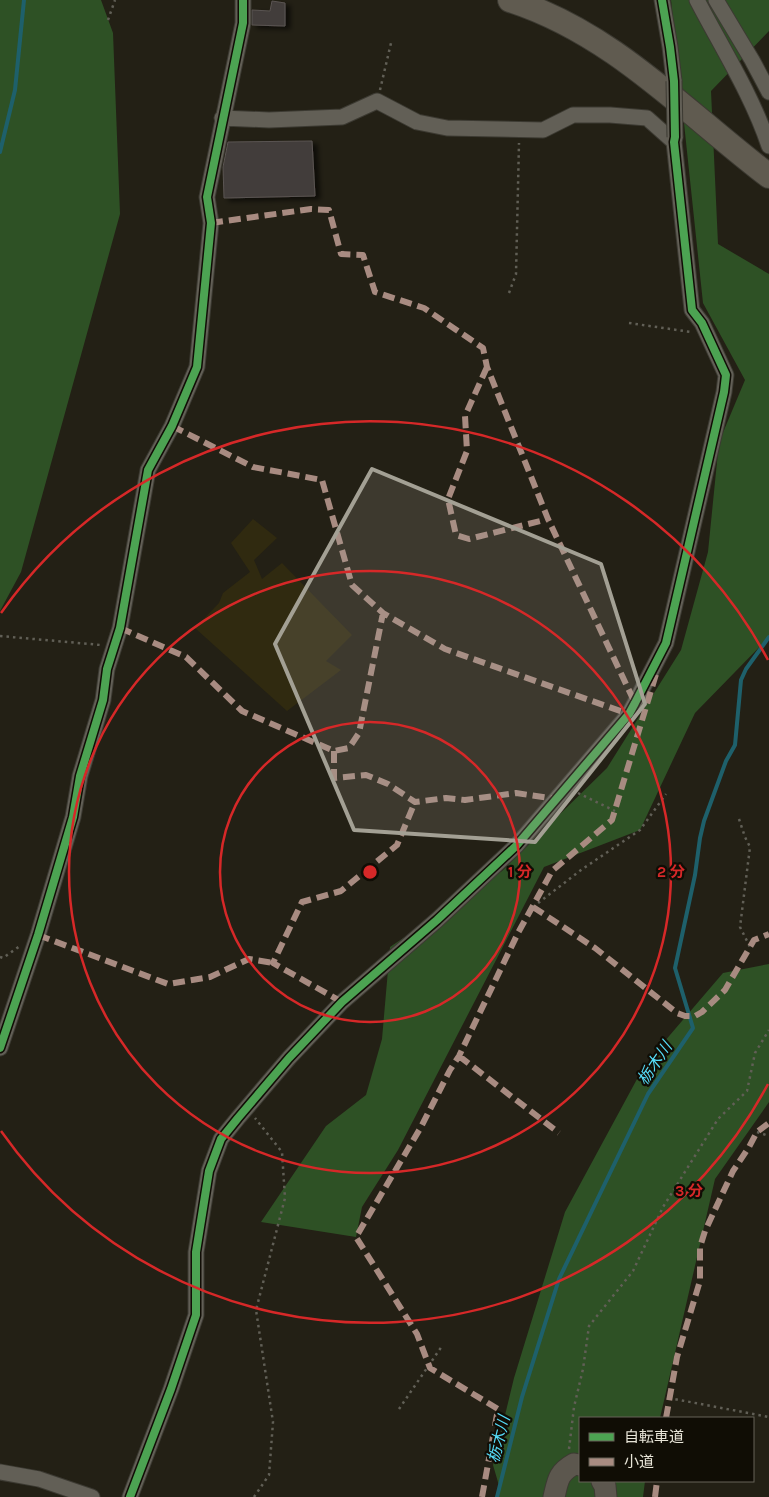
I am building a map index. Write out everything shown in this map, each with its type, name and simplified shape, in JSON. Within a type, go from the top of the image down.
[{"type":"main road","points":[[510,0],[526,5],[578,30],[634,66],[769,176]]},
{"type":"main road","points":[[554,1497],[559,1477],[574,1466]]},
{"type":"main road","points":[[603,1482],[606,1497]]},
{"type":"street","points":[[0,1048],[38,935],[73,817],[80,776],[103,700],[107,669],[120,628],[148,470],[172,426],[197,367],[211,223],[207,197],[243,23],[243,0]]},
{"type":"street","points":[[130,1497],[171,1389],[196,1315],[196,1252],[209,1170],[221,1139],[289,1058],[342,1002],[437,920],[517,845],[629,714],[666,643],[724,392],[726,374],[702,323],[692,310],[675,140],[674,81],[662,0]]},
{"type":"street","points":[[696,0],[750,98],[769,146]]},
{"type":"street","points":[[716,0],[769,92]]},
{"type":"street","points":[[222,118],[269,120],[342,117],[377,101],[416,122],[448,128],[543,130],[573,115],[647,118],[675,140]]},
{"type":"street","points":[[0,1472],[39,1479],[92,1497]]},
{"type":"path","points":[[108,20],[115,0]]},
{"type":"path","points":[[377,101],[391,43]]},
{"type":"path","points":[[509,293],[516,274],[519,129]]},
{"type":"path","points":[[628,323],[694,332],[702,323]]},
{"type":"path","points":[[0,636],[114,647]]},
{"type":"path","points":[[566,787],[615,810]]},
{"type":"path","points":[[532,908],[581,870],[640,830],[666,794]]},
{"type":"path","points":[[740,819],[745,837],[750,846],[740,927],[750,947]]},
{"type":"path","points":[[574,1466],[574,1407],[583,1369],[589,1326],[633,1271],[663,1207],[718,1119],[747,1091],[755,1053],[769,1030]]},
{"type":"path","points":[[247,1108],[282,1152],[285,1198],[256,1310],[273,1422],[269,1475],[254,1497]]},
{"type":"path","points":[[757,1132],[769,1136]]},
{"type":"path","points":[[399,1409],[442,1346]]},
{"type":"path","points":[[669,1398],[769,1417]]},
{"type":"highlighted area","points":[[372,469],[601,564],[645,704],[535,842],[354,830],[275,644]]},
{"type":"shaded area","points":[[253,519],[277,538],[254,560],[262,579],[282,563],[352,635],[326,661],[341,670],[287,711],[195,628],[219,603],[223,593],[250,572],[231,543]]},
{"type":"green space","points":[[0,0],[101,0],[113,33],[120,214],[21,572],[0,611]]},
{"type":"green space","points":[[671,0],[769,0],[769,31],[711,91],[718,244],[769,274],[769,637],[695,713],[640,830],[544,867],[398,1150],[362,1207],[356,1237],[261,1222],[326,1126],[366,1095],[382,1039],[390,947],[502,871],[607,768],[681,650],[708,552],[719,442],[745,380],[703,303]]},
{"type":"green space","points":[[769,964],[769,1102],[715,1179],[660,1417],[579,1417],[579,1482],[645,1482],[643,1497],[498,1497],[500,1489],[493,1465],[514,1378],[565,1212],[643,1068],[723,973]]},
{"type":"building","points":[[272,1],[285,3],[285,26],[252,25],[252,10],[270,11]]},
{"type":"building","points":[[312,141],[315,196],[224,198],[223,167],[228,142]]},
{"type":"waterway","points":[[0,152],[15,90],[24,0]]},
{"type":"waterway","name":"栃木川","points":[[497,1497],[522,1397],[559,1279],[648,1094],[693,1028],[675,968],[695,875],[700,838],[704,821],[726,761],[735,745],[741,680],[746,669],[769,637]]},
{"type":"marked path","points":[[211,223],[311,209],[329,210],[341,254],[363,255],[375,292],[424,308],[483,348],[487,367],[548,519],[635,703]]},
{"type":"marked path","points":[[487,367],[465,416],[467,451],[448,499],[456,535],[469,539],[548,519]]},
{"type":"marked path","points":[[172,426],[253,467],[322,480],[352,585],[383,613],[445,649],[629,714]]},
{"type":"marked path","points":[[120,628],[186,657],[242,711],[334,751],[349,748],[359,733],[383,613]]},
{"type":"marked path","points":[[482,1497],[498,1409],[430,1368],[417,1334],[356,1237],[421,1127],[459,1056],[518,933],[552,871],[612,820],[656,674]]},
{"type":"marked path","points":[[334,751],[334,778],[366,775],[388,784],[415,802],[446,798],[465,800],[516,793],[556,799]]},
{"type":"marked path","points":[[342,1002],[273,963],[302,902],[341,891],[397,845],[415,802]]},
{"type":"marked path","points":[[533,907],[595,948],[677,1013],[685,1016],[695,1016],[702,1012],[725,990],[754,940],[769,934]]},
{"type":"marked path","points":[[38,935],[168,984],[210,977],[249,959],[273,963]]},
{"type":"marked path","points":[[459,1056],[559,1133]]},
{"type":"marked path","points":[[666,1417],[677,1357],[700,1281],[700,1247],[705,1231],[733,1171],[757,1132],[769,1123]]},
{"type":"marked path","points":[[655,1497],[657,1482]]},
{"type":"cycle path","points":[[0,1048],[38,935],[73,817],[80,776],[103,700],[107,669],[120,628],[148,470],[172,426],[197,367],[211,223],[207,197],[243,23],[243,0]]},
{"type":"cycle path","points":[[130,1497],[171,1389],[196,1315],[196,1252],[209,1171],[221,1139],[289,1058],[342,1002],[437,920],[517,845],[629,714],[666,643],[724,392],[726,375],[702,323],[692,310],[674,142],[674,81],[662,0]]}]
